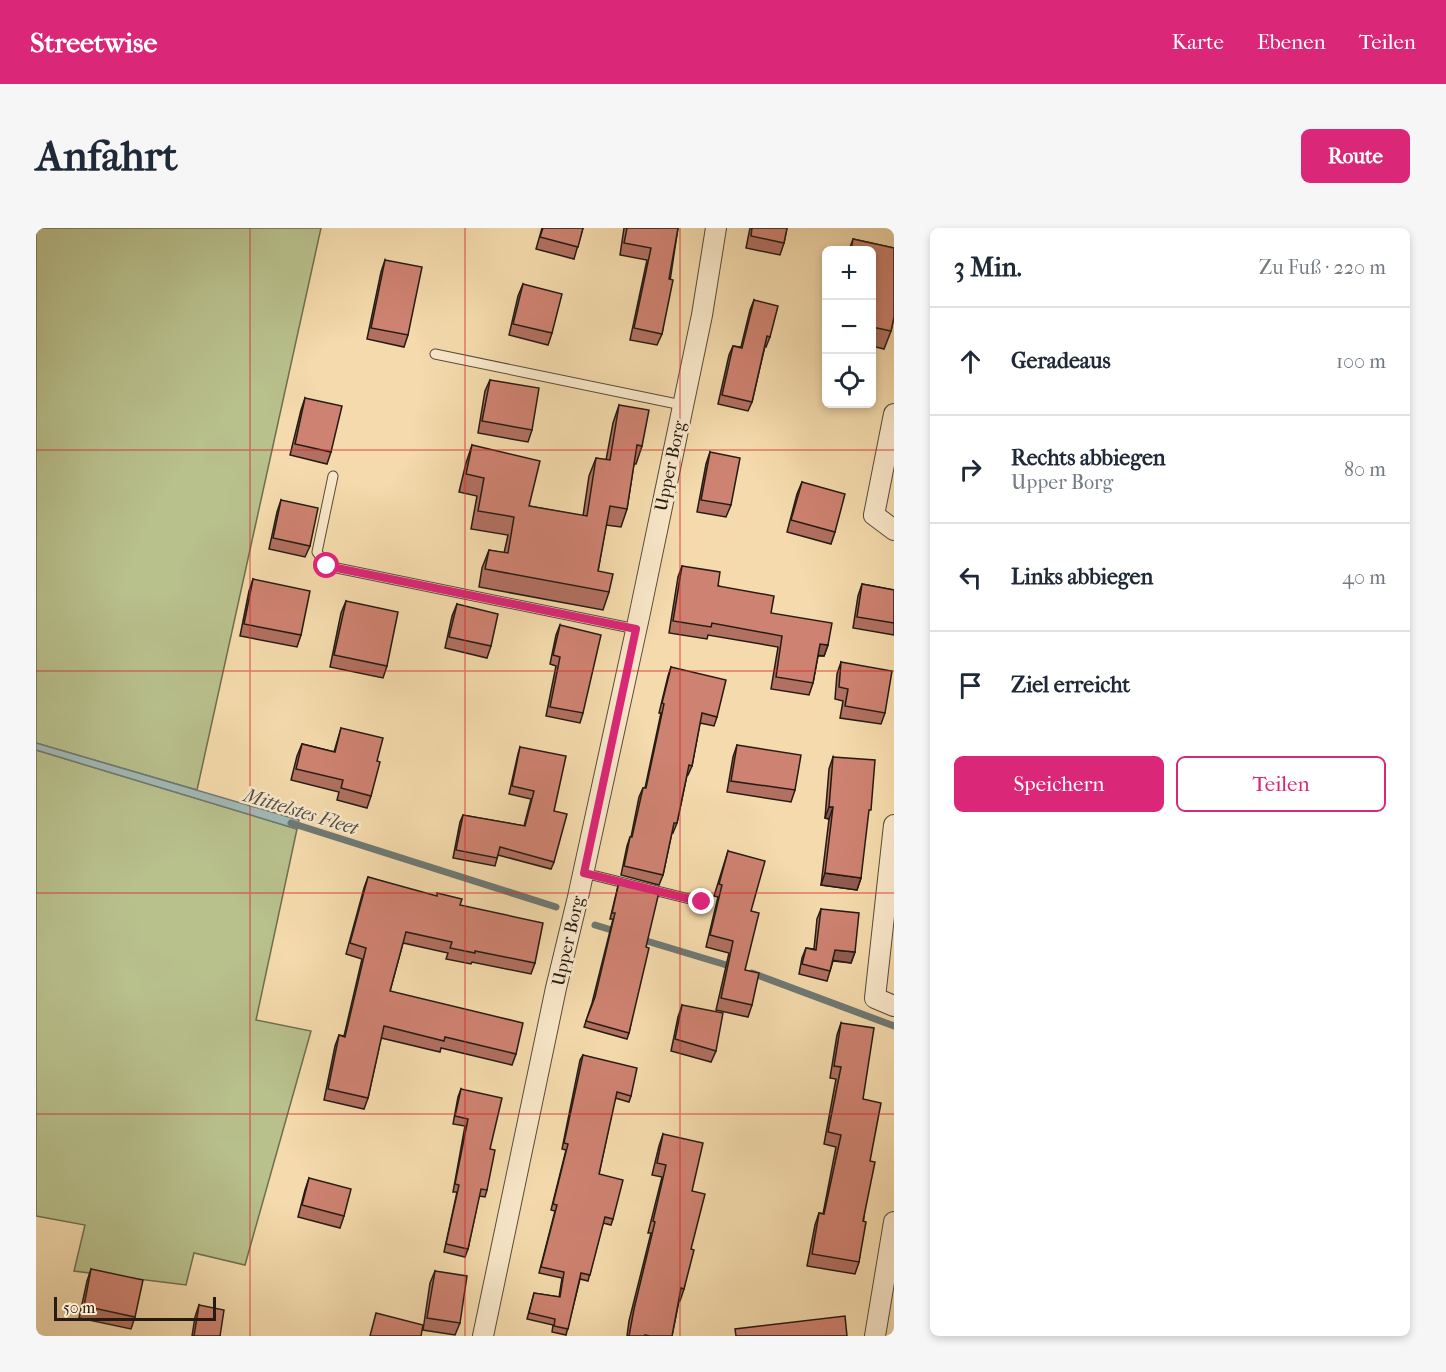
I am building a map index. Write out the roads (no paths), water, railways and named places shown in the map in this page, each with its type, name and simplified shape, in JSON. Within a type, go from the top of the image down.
[{"type":"street","name":"Upper Borg","points":[[483,1336],[556,988],[584,873],[636,629],[702,315],[716,228]]},
{"type":"street","points":[[894,414],[873,515],[894,530]]},
{"type":"street","points":[[894,825],[874,998],[894,1006]]},
{"type":"street","points":[[875,1336],[894,1222]]},
{"type":"lane","points":[[435,354],[682,405]]},
{"type":"lane","points":[[333,476],[317,552],[327,566],[636,629]]},
{"type":"lane","points":[[584,873],[702,902]]},
{"type":"water","points":[[36,743],[299,820],[297,829],[36,750]]},
{"type":"waterway","name":"Mittelstes Fleet","points":[[291,823],[556,907]]},
{"type":"waterway","name":"Mittelstes Fleet","points":[[595,925],[618,932]]},
{"type":"waterway","name":"Mittelstes Fleet","points":[[640,939],[733,967]]},
{"type":"waterway","name":"Mittelstes Fleet","points":[[752,973],[894,1026]]}]
